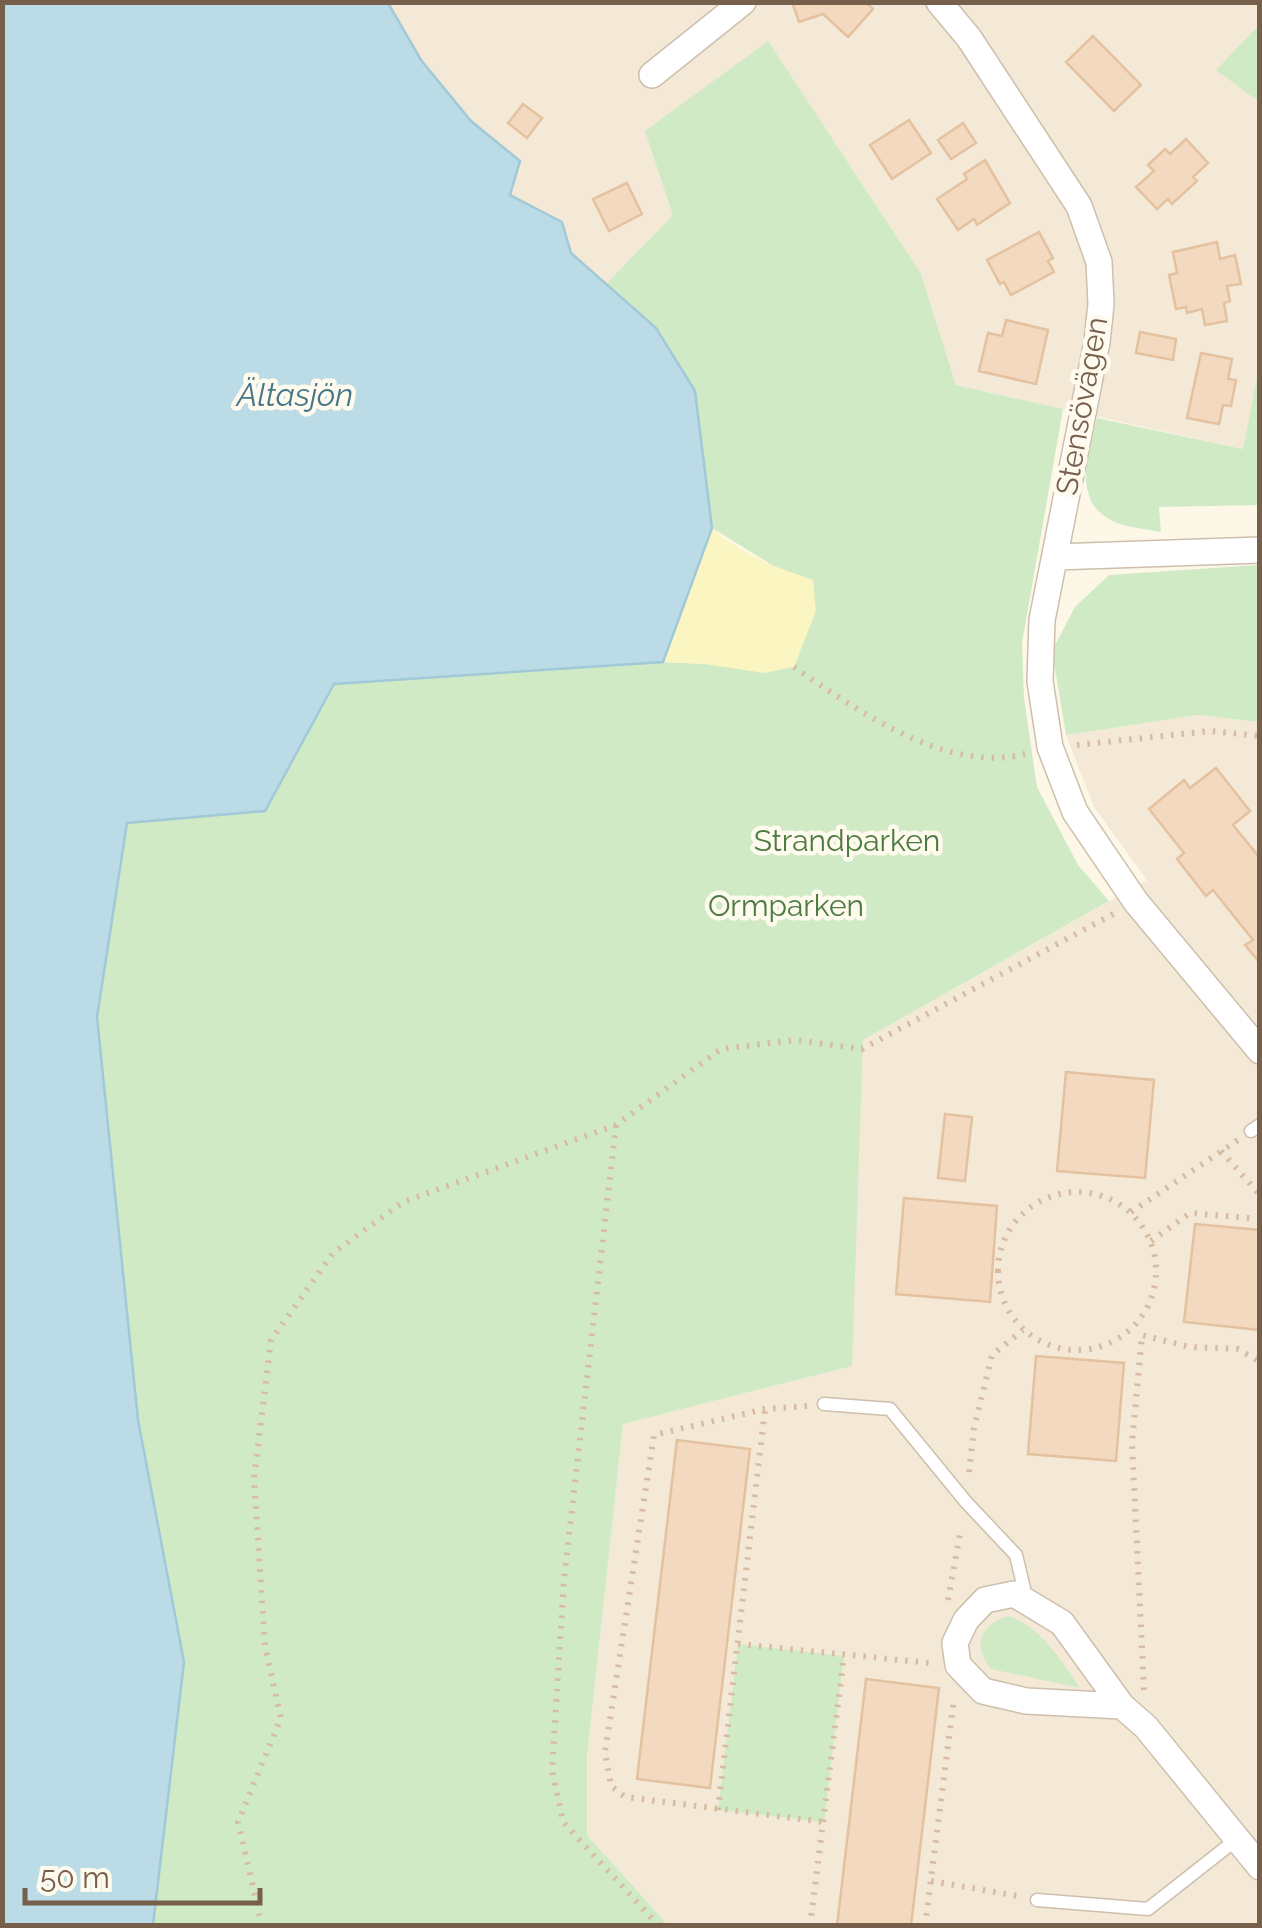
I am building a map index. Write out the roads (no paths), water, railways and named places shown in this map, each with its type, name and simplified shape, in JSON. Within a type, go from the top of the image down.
[{"type":"street","points":[[652,75],[744,2]]},
{"type":"street","name":"Stensövägen","points":[[938,2],[969,38],[1078,206],[1098,262],[1097,342],[1041,635],[1040,681],[1050,747],[1075,812],[1136,902],[1260,1051]]},
{"type":"street","points":[[1055,557],[1260,550]]},
{"type":"street","points":[[1122,1706],[1026,1701],[983,1691],[958,1665],[955,1643],[966,1620],[986,1600],[1014,1594],[1062,1623],[1122,1706],[1146,1727],[1260,1867]]},
{"type":"lane","points":[[824,1404],[890,1409],[966,1502],[1016,1555],[1026,1601]]},
{"type":"lane","points":[[1037,1900],[1148,1909],[1237,1839]]},
{"type":"water","name":"Ältasjön","points":[[3,2],[388,3],[421,60],[471,121],[520,161],[510,195],[562,222],[571,253],[656,328],[695,391],[712,528],[663,662],[334,684],[265,811],[127,823],[97,1017],[138,1420],[184,1662],[153,1925],[3,1925]]},
{"type":"park label","name":"Strandparken","points":[[847,841]]},
{"type":"park label","name":"Ormparken","points":[[786,906]]}]
